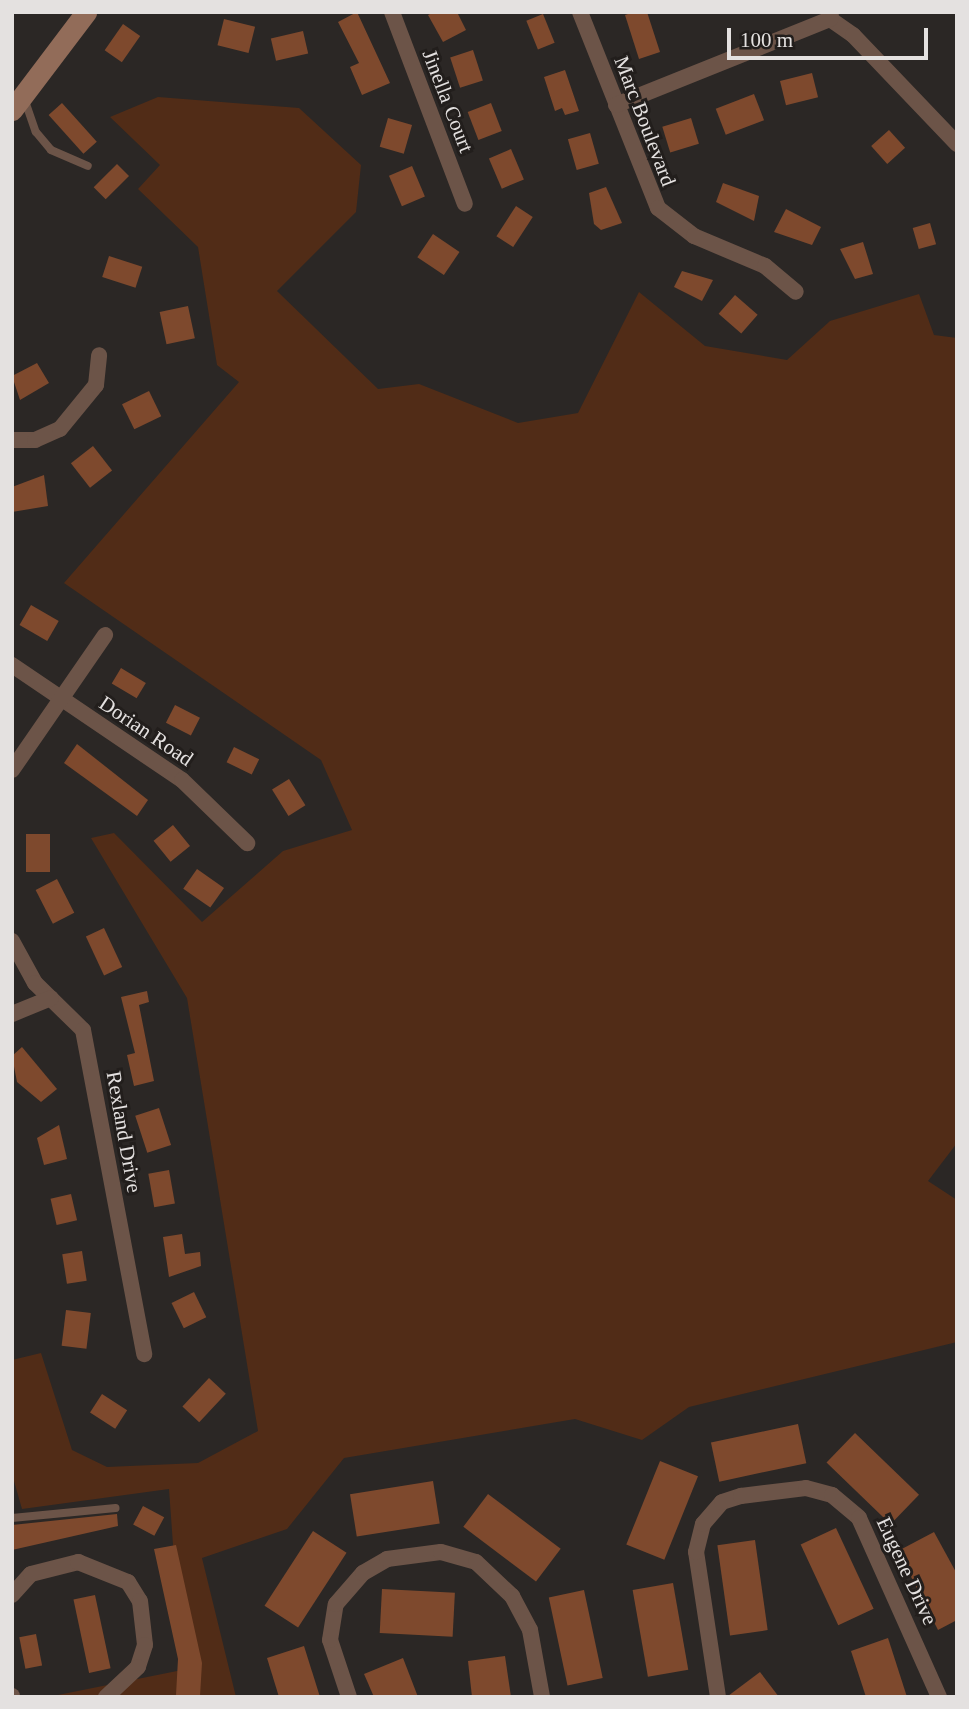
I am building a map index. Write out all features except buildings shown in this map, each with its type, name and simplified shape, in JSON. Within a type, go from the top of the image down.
[{"type":"street","points":[[18,103],[86,12]]},
{"type":"street","name":"Jinella Court","points":[[392,12],[465,204]]},
{"type":"street","name":"Marc Boulevard","points":[[580,12],[658,208],[694,236],[765,266],[796,292]]},
{"type":"street","points":[[616,105],[831,16],[853,35],[957,144]]},
{"type":"street","points":[[12,440],[35,440],[60,429],[96,385],[99,355]]},
{"type":"street","points":[[12,770],[105,635]]},
{"type":"street","name":"Dorian Road","points":[[12,665],[182,780],[247,843]]},
{"type":"street","name":"Rexland Drive","points":[[12,942],[51,998],[83,1030],[144,1354]]},
{"type":"street","points":[[12,1014],[51,998]]},
{"type":"street","name":"Eugene Drive","points":[[718,1697],[696,1552],[703,1524],[732,1499],[806,1488],[832,1495],[859,1518],[939,1697]]},
{"type":"street","points":[[348,1697],[330,1640],[337,1605],[363,1573],[423,1552],[468,1558],[512,1596],[530,1630],[542,1697]]},
{"type":"street","points":[[12,1595],[31,1574],[78,1562],[128,1582],[140,1601],[145,1645],[138,1667],[106,1697]]},
{"type":"lane","points":[[18,103],[51,150],[88,166]]},
{"type":"lane","points":[[12,1518],[116,1508]]},
{"type":"shaded area","points":[[158,97],[299,108],[361,165],[356,212],[277,291],[378,389],[419,384],[518,423],[578,413],[639,292],[705,346],[787,360],[830,321],[919,294],[934,335],[957,338],[957,1143],[928,1181],[957,1200],[957,1342],[689,1407],[642,1440],[575,1419],[344,1458],[287,1529],[202,1558],[236,1697],[48,1697],[182,1670],[169,1489],[22,1509],[12,1474],[12,1360],[41,1353],[72,1450],[107,1467],[198,1463],[258,1431],[187,998],[91,838],[114,833],[202,922],[283,851],[352,830],[321,760],[64,583],[239,382],[217,365],[198,247],[138,189],[160,165],[110,117]]}]
